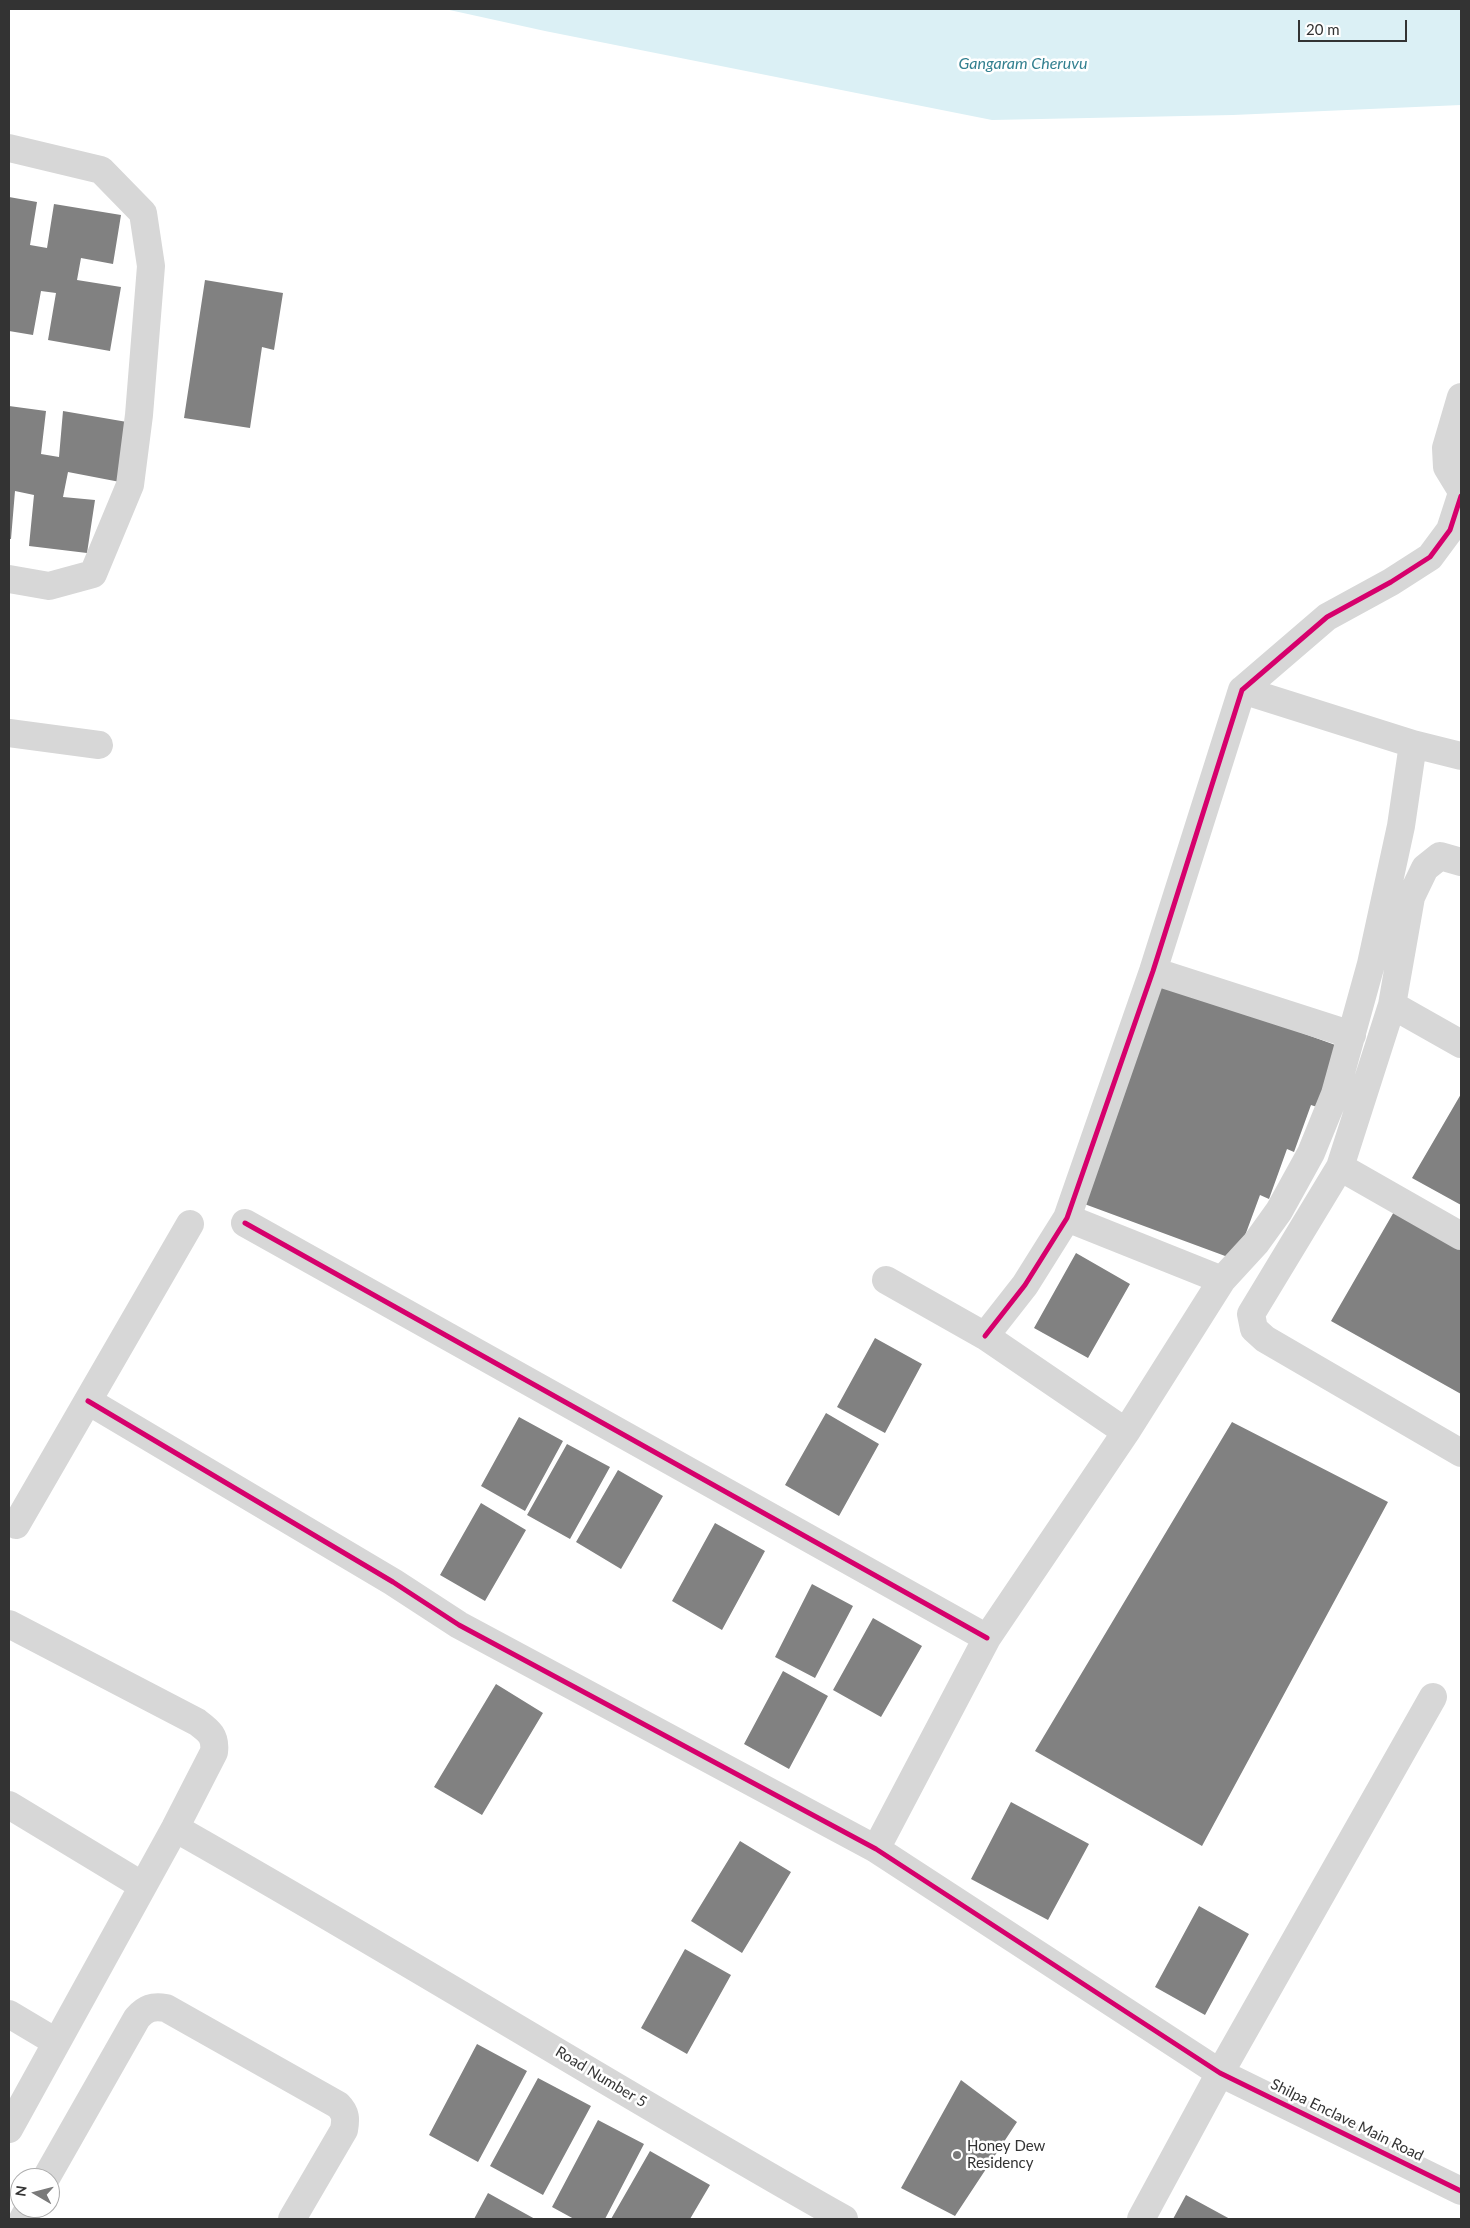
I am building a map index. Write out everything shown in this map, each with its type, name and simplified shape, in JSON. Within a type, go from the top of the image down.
[{"type":"street","points":[[9,148],[101,170],[143,213],[151,266],[139,415],[130,485],[93,574],[49,586],[9,579]]},
{"type":"street","points":[[1461,397],[1446,448],[1447,467],[1461,490]]},
{"type":"street","points":[[985,1336],[1025,1285],[1066,1218],[1153,971],[1242,690],[1327,617],[1391,582],[1430,557],[1450,530],[1461,496]]},
{"type":"street","points":[[1242,690],[1413,744],[1461,756]]},
{"type":"street","points":[[9,733],[98,745]]},
{"type":"street","points":[[876,1849],[987,1638],[1126,1432],[1222,1280],[1256,1242],[1279,1211],[1311,1153],[1335,1094],[1352,1035],[1388,891],[1401,826],[1413,744]]},
{"type":"street","points":[[1461,862],[1440,856],[1426,868],[1411,897],[1392,1004],[1340,1167],[1251,1314],[1254,1329],[1265,1339],[1461,1454]]},
{"type":"street","points":[[1153,971],[1352,1035]]},
{"type":"street","points":[[1392,1004],[1461,1044]]},
{"type":"street","points":[[1340,1167],[1461,1236]]},
{"type":"street","points":[[1066,1218],[1222,1280]]},
{"type":"street","points":[[245,1223],[987,1638]]},
{"type":"street","points":[[16,1524],[190,1224]]},
{"type":"street","points":[[886,1280],[985,1336],[1126,1432]]},
{"type":"street","name":"Shilpa Enclave Main Road","points":[[88,1401],[393,1582],[460,1625],[876,1849],[1220,2073],[1461,2191]]},
{"type":"street","points":[[9,1624],[197,1722],[210,1731],[216,1741],[214,1752],[175,1828],[9,2129]]},
{"type":"street","points":[[1141,2219],[1220,2073],[1433,1697]]},
{"type":"street","points":[[9,1805],[143,1886]]},
{"type":"street","name":"Road Number 5","points":[[175,1828],[358,1932],[765,2175],[844,2219]]},
{"type":"street","points":[[52,2168],[137,2018],[145,2009],[156,2006],[166,2008],[338,2105],[344,2111],[346,2119],[344,2130],[292,2219]]},
{"type":"street","points":[[9,2014],[56,2042]]},
{"type":"water","name":"Gangaram Cheruvu","points":[[445,9],[1461,9],[1461,105],[1233,115],[992,120],[545,31]]},
{"type":"building","points":[[9,197],[37,202],[30,245],[47,248],[54,204],[121,215],[113,264],[81,258],[77,280],[121,287],[110,351],[48,340],[56,293],[41,291],[33,335],[9,331]]},
{"type":"building","points":[[205,280],[283,293],[274,350],[262,347],[250,428],[184,418]]},
{"type":"building","points":[[9,406],[46,411],[41,454],[59,457],[63,411],[127,422],[120,482],[68,472],[63,497],[95,500],[87,553],[29,546],[34,495],[15,491],[11,539],[9,539]]},
{"type":"building","points":[[1159,981],[1338,1046],[1317,1107],[1311,1105],[1294,1152],[1287,1149],[1269,1199],[1260,1195],[1236,1260],[1079,1202]]},
{"type":"building","points":[[1461,1094],[1461,1205],[1412,1178]]},
{"type":"building","points":[[1395,1210],[1461,1249],[1461,1394],[1331,1321]]},
{"type":"building","points":[[1076,1253],[1130,1284],[1088,1358],[1034,1328]]},
{"type":"building","points":[[875,1338],[922,1364],[885,1433],[837,1407]]},
{"type":"building","points":[[826,1413],[879,1444],[839,1516],[785,1485]]},
{"type":"building","points":[[519,1417],[563,1441],[525,1511],[481,1486]]},
{"type":"building","points":[[1232,1422],[1388,1502],[1202,1846],[1035,1751]]},
{"type":"building","points":[[567,1444],[610,1467],[570,1539],[527,1515]]},
{"type":"building","points":[[618,1470],[663,1496],[621,1569],[576,1542]]},
{"type":"building","points":[[481,1503],[526,1530],[485,1601],[440,1575]]},
{"type":"building","points":[[715,1523],[765,1551],[722,1630],[672,1601]]},
{"type":"building","points":[[812,1584],[853,1606],[815,1678],[775,1657]]},
{"type":"building","points":[[873,1618],[922,1646],[881,1717],[833,1690]]},
{"type":"building","points":[[783,1671],[828,1696],[789,1769],[744,1744]]},
{"type":"building","points":[[496,1684],[543,1713],[482,1815],[434,1787]]},
{"type":"building","points":[[1011,1802],[1089,1844],[1048,1920],[971,1879]]},
{"type":"building","points":[[740,1841],[791,1872],[742,1953],[691,1921]]},
{"type":"building","points":[[1199,1906],[1249,1934],[1205,2015],[1155,1987]]},
{"type":"building","points":[[685,1949],[731,1975],[687,2054],[641,2028]]},
{"type":"building","points":[[477,2044],[527,2071],[478,2162],[429,2135]]},
{"type":"building","points":[[538,2078],[591,2106],[543,2195],[490,2166]]},
{"type":"building","name":"Honey Dew Residency","points":[[961,2080],[1017,2122],[955,2216],[901,2188]]},
{"type":"building","points":[[598,2120],[644,2144],[605,2219],[574,2219],[552,2207]]},
{"type":"building","points":[[650,2151],[710,2185],[690,2219],[611,2219]]},
{"type":"building","points":[[488,2193],[535,2219],[474,2219]]},
{"type":"building","points":[[1186,2195],[1230,2219],[1173,2219]]},
{"type":"cycle path","points":[[985,1336],[1025,1285],[1067,1218],[1153,971],[1242,690],[1327,617],[1391,582],[1430,557],[1450,530],[1461,496]]},
{"type":"cycle path","points":[[245,1223],[987,1638]]},
{"type":"cycle path","points":[[88,1401],[393,1582],[459,1625],[876,1849],[1220,2073],[1461,2191]]},
{"type":"place","name":"Honey Dew Residency","points":[[957,2155]]}]
